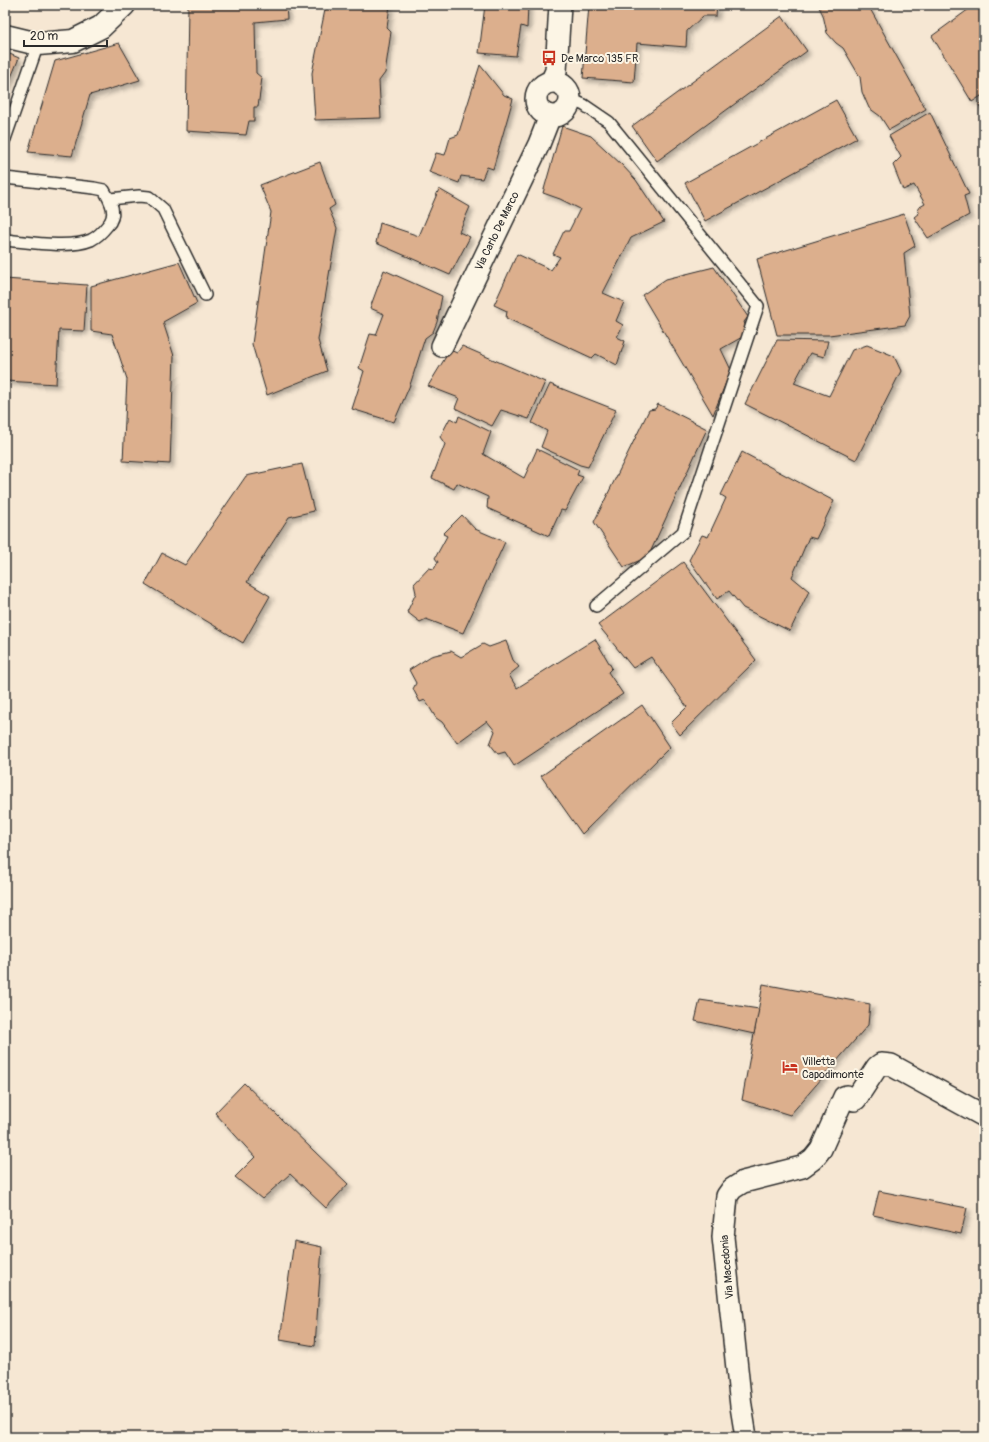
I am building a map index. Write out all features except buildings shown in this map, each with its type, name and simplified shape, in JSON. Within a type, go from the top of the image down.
[{"type":"street","points":[[5,36],[38,44],[73,41],[101,27],[124,5]]},
{"type":"street","points":[[560,5],[560,84],[569,105],[562,114],[550,116],[544,114],[536,103],[536,97],[541,86],[546,83],[560,84]]},
{"type":"street","name":"Via Carlo De Marco","points":[[442,346],[539,144],[550,116]]},
{"type":"street","name":"Via Macedonia","points":[[746,1437],[741,1406],[723,1237],[727,1196],[732,1189],[744,1182],[802,1167],[813,1159],[821,1149],[844,1097],[846,1096],[854,1100],[856,1099],[877,1067],[881,1064],[891,1065],[984,1116]]},
{"type":"lane","points":[[5,139],[38,44]]},
{"type":"lane","points":[[560,84],[584,106],[609,122],[758,306],[684,532],[596,606]]},
{"type":"lane","points":[[5,178],[104,190],[110,199],[114,210],[111,222],[103,231],[91,240],[71,244],[5,240]]},
{"type":"lane","points":[[110,199],[139,196],[150,197],[163,209],[204,296]]},
{"type":"place","name":"De Marco 135 FR","points":[[549,58]]},
{"type":"place","name":"Villetta Capodimonte","points":[[790,1067]]}]
